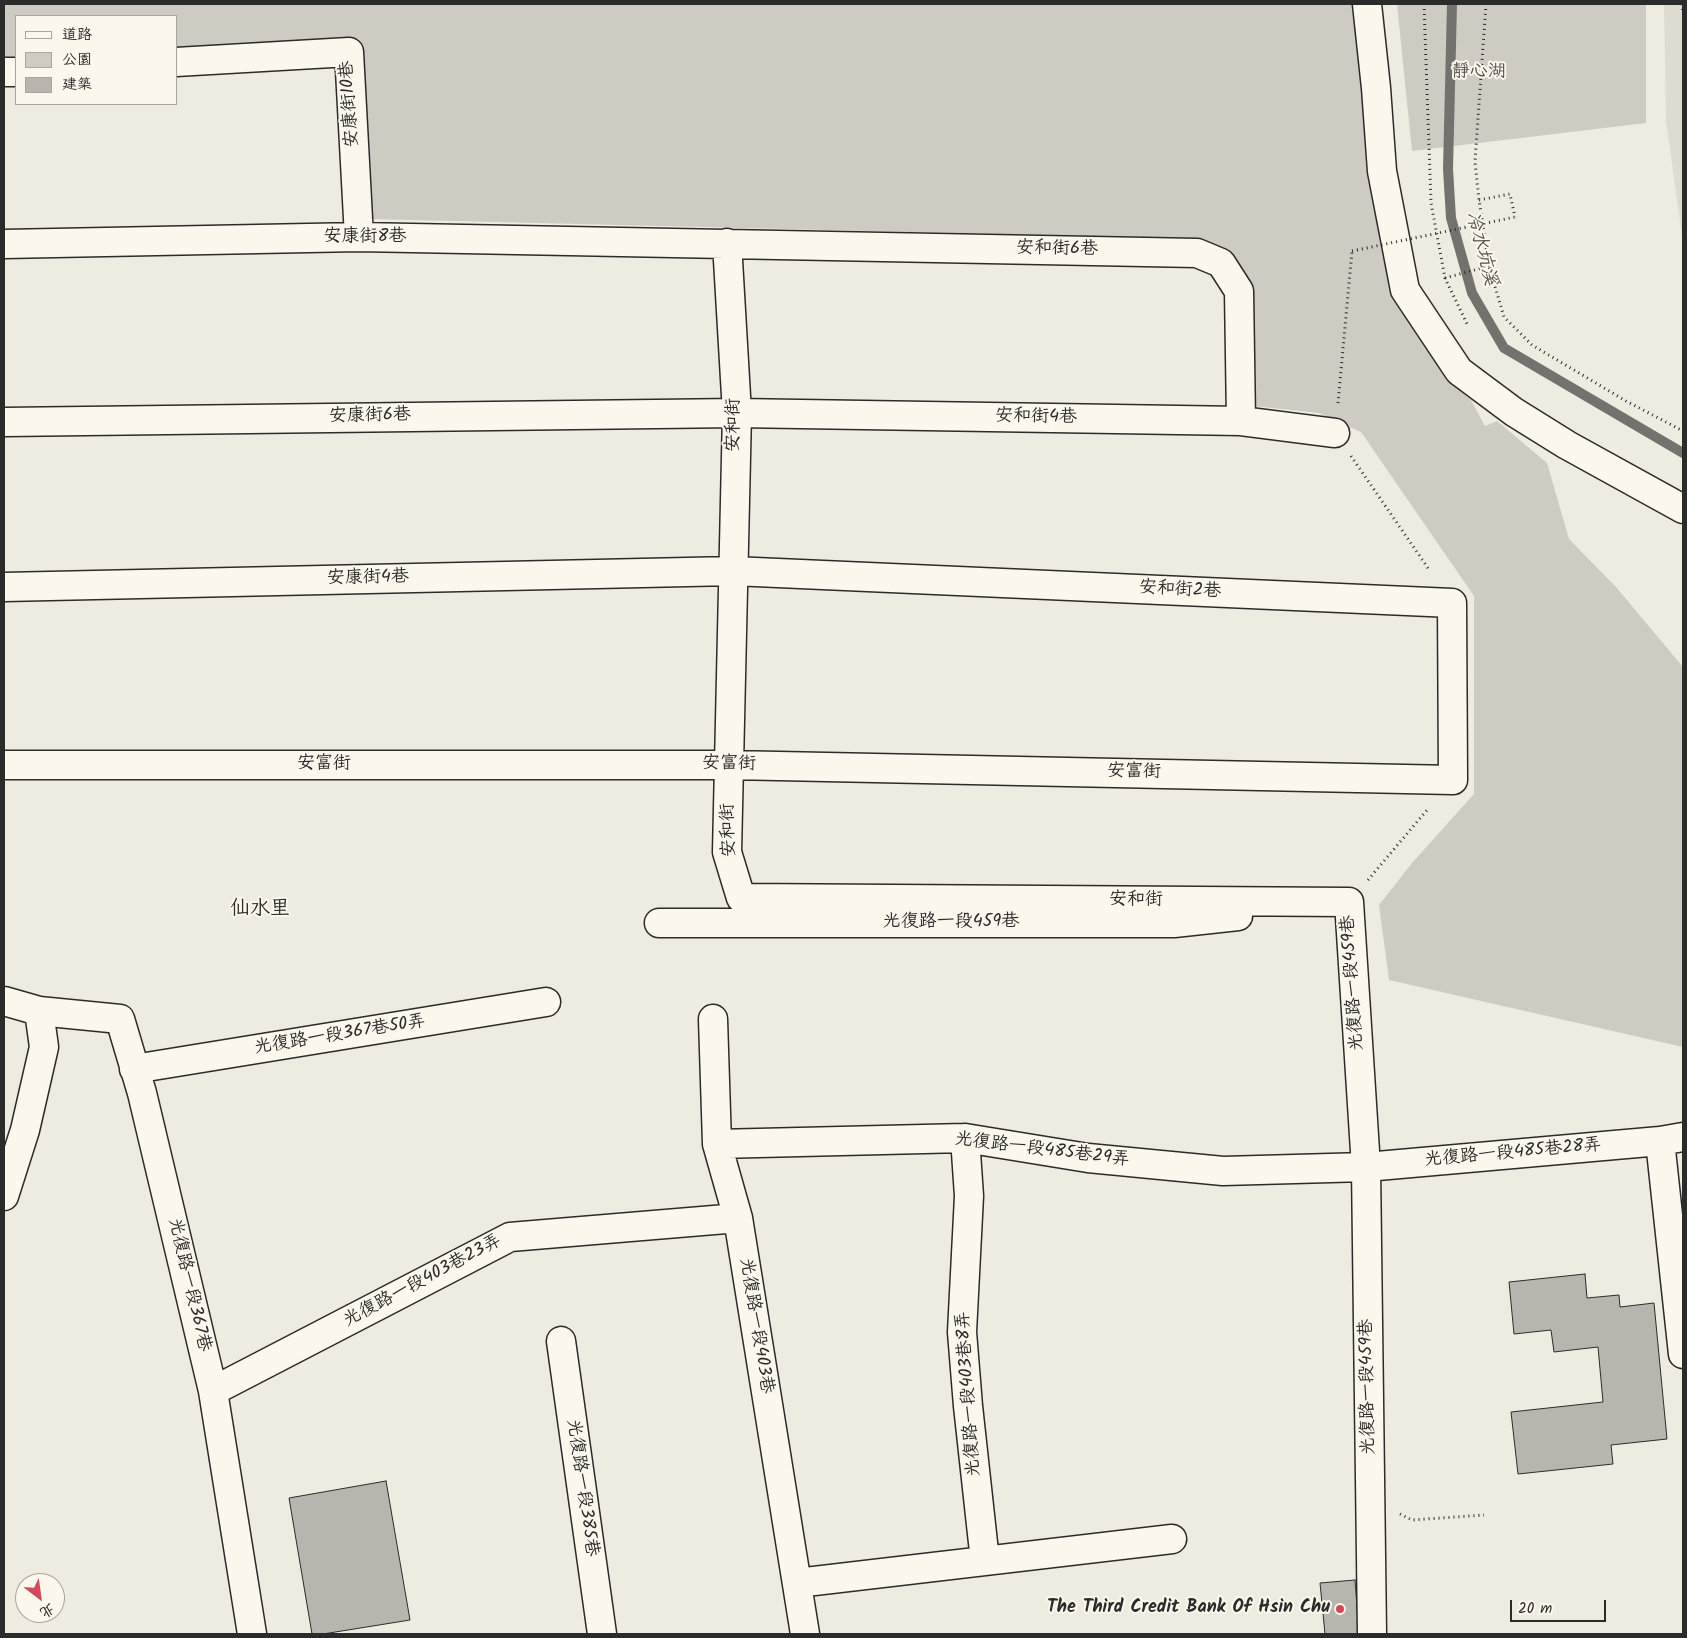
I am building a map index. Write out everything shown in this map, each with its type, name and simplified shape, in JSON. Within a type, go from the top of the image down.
[{"type":"street","points":[[1367,4],[1382,172],[1405,290],[1459,371],[1514,412],[1551,436],[1683,509]]},
{"type":"street","name":"安康街10巷","points":[[178,62],[349,52],[360,237]]},
{"type":"street","name":"安康街8巷","points":[[4,244],[360,237],[727,243]]},
{"type":"street","name":"安和街","points":[[727,243],[737,413],[727,852],[741,898],[1349,902]]},
{"type":"street","name":"安和街6巷","points":[[727,243],[1197,253],[1221,263],[1238,291],[1242,421]]},
{"type":"street","name":"安和街4巷","points":[[737,413],[1242,421],[1335,433]]},
{"type":"street","name":"安康街6巷","points":[[4,422],[737,413]]},
{"type":"street","name":"安康街4巷","points":[[4,587],[733,571]]},
{"type":"street","name":"安和街2巷","points":[[733,571],[1452,603]]},
{"type":"street","points":[[1452,603],[1453,780]]},
{"type":"street","name":"安富街","points":[[4,765],[730,765],[1453,780]]},
{"type":"street","name":"光復路一段459巷","points":[[659,923],[1174,924],[1349,902],[1366,1167],[1372,1634]]},
{"type":"street","points":[[4,1001],[39,1011],[44,1047],[25,1130],[4,1194]]},
{"type":"street","name":"光復路一段367巷50弄","points":[[134,1069],[546,1002]]},
{"type":"street","name":"光復路一段367巷","points":[[39,1011],[120,1019],[142,1093],[213,1391],[252,1634]]},
{"type":"street","name":"光復路一段403巷","points":[[713,1018],[718,1144],[738,1218],[805,1634]]},
{"type":"street","name":"光復路一段485巷29弄","points":[[718,1144],[965,1138],[1088,1158],[1223,1171],[1366,1167]]},
{"type":"street","name":"光復路一段403巷8弄","points":[[965,1138],[970,1196],[962,1332],[985,1561]]},
{"type":"street","points":[[1672,1139],[1683,1354]]},
{"type":"street","name":"光復路一段485巷28弄","points":[[1366,1167],[1672,1139]]},
{"type":"street","name":"光復路一段403巷23弄","points":[[213,1391],[510,1237],[738,1218]]},
{"type":"street","name":"光復路一段385巷","points":[[561,1341],[602,1634]]},
{"type":"street","points":[[797,1582],[1172,1539]]},
{"type":"path","points":[[1424,4],[1432,203],[1445,278],[1470,330]]},
{"type":"path","points":[[1486,4],[1475,162],[1489,266],[1504,317],[1532,345],[1626,401],[1683,431]]},
{"type":"path","points":[[1682,4],[1683,14]]},
{"type":"path","points":[[1452,603],[1335,433],[1352,252],[1515,217],[1510,194],[1479,200]]},
{"type":"path","points":[[1445,278],[1489,266]]},
{"type":"path","points":[[1349,902],[1453,780]]},
{"type":"path","points":[[1370,1500],[1412,1520],[1484,1515]]},
{"type":"shaded area","points":[[1664,4],[1683,4],[1683,243],[1666,121]]},
{"type":"green space","points":[[4,4],[1357,4],[1425,340],[1446,380],[1471,400],[1485,426],[1497,421],[1547,463],[1569,539],[1616,587],[1683,667],[1683,1047],[1389,980],[1379,905],[1412,863],[1474,794],[1474,596],[1361,432],[1319,413],[1254,406],[1254,292],[1229,251],[1203,239],[370,219],[359,39],[178,50],[178,15],[15,15],[15,60],[4,61]]},
{"type":"green space","name":"靜心湖","points":[[1397,4],[1646,4],[1646,123],[1412,151]]},
{"type":"building","points":[[1585,1274],[1587,1298],[1619,1295],[1620,1307],[1654,1303],[1667,1439],[1611,1445],[1613,1464],[1518,1474],[1511,1412],[1603,1402],[1598,1347],[1554,1352],[1551,1330],[1514,1334],[1509,1282]]},
{"type":"building","points":[[386,1481],[410,1620],[323,1634],[312,1634],[289,1498]]},
{"type":"building","name":"The Third Credit Bank Of Hsin Chu","points":[[1355,1580],[1359,1634],[1325,1634],[1320,1583]]},
{"type":"waterway","name":"冷水坑溪","points":[[1452,4],[1448,169],[1451,218],[1472,293],[1504,348],[1683,453]]},
{"type":"place","name":"The Third Credit Bank Of Hsin Chu","points":[[1340,1609]]},
{"type":"district","name":"仙水里","points":[[260,911]]}]
